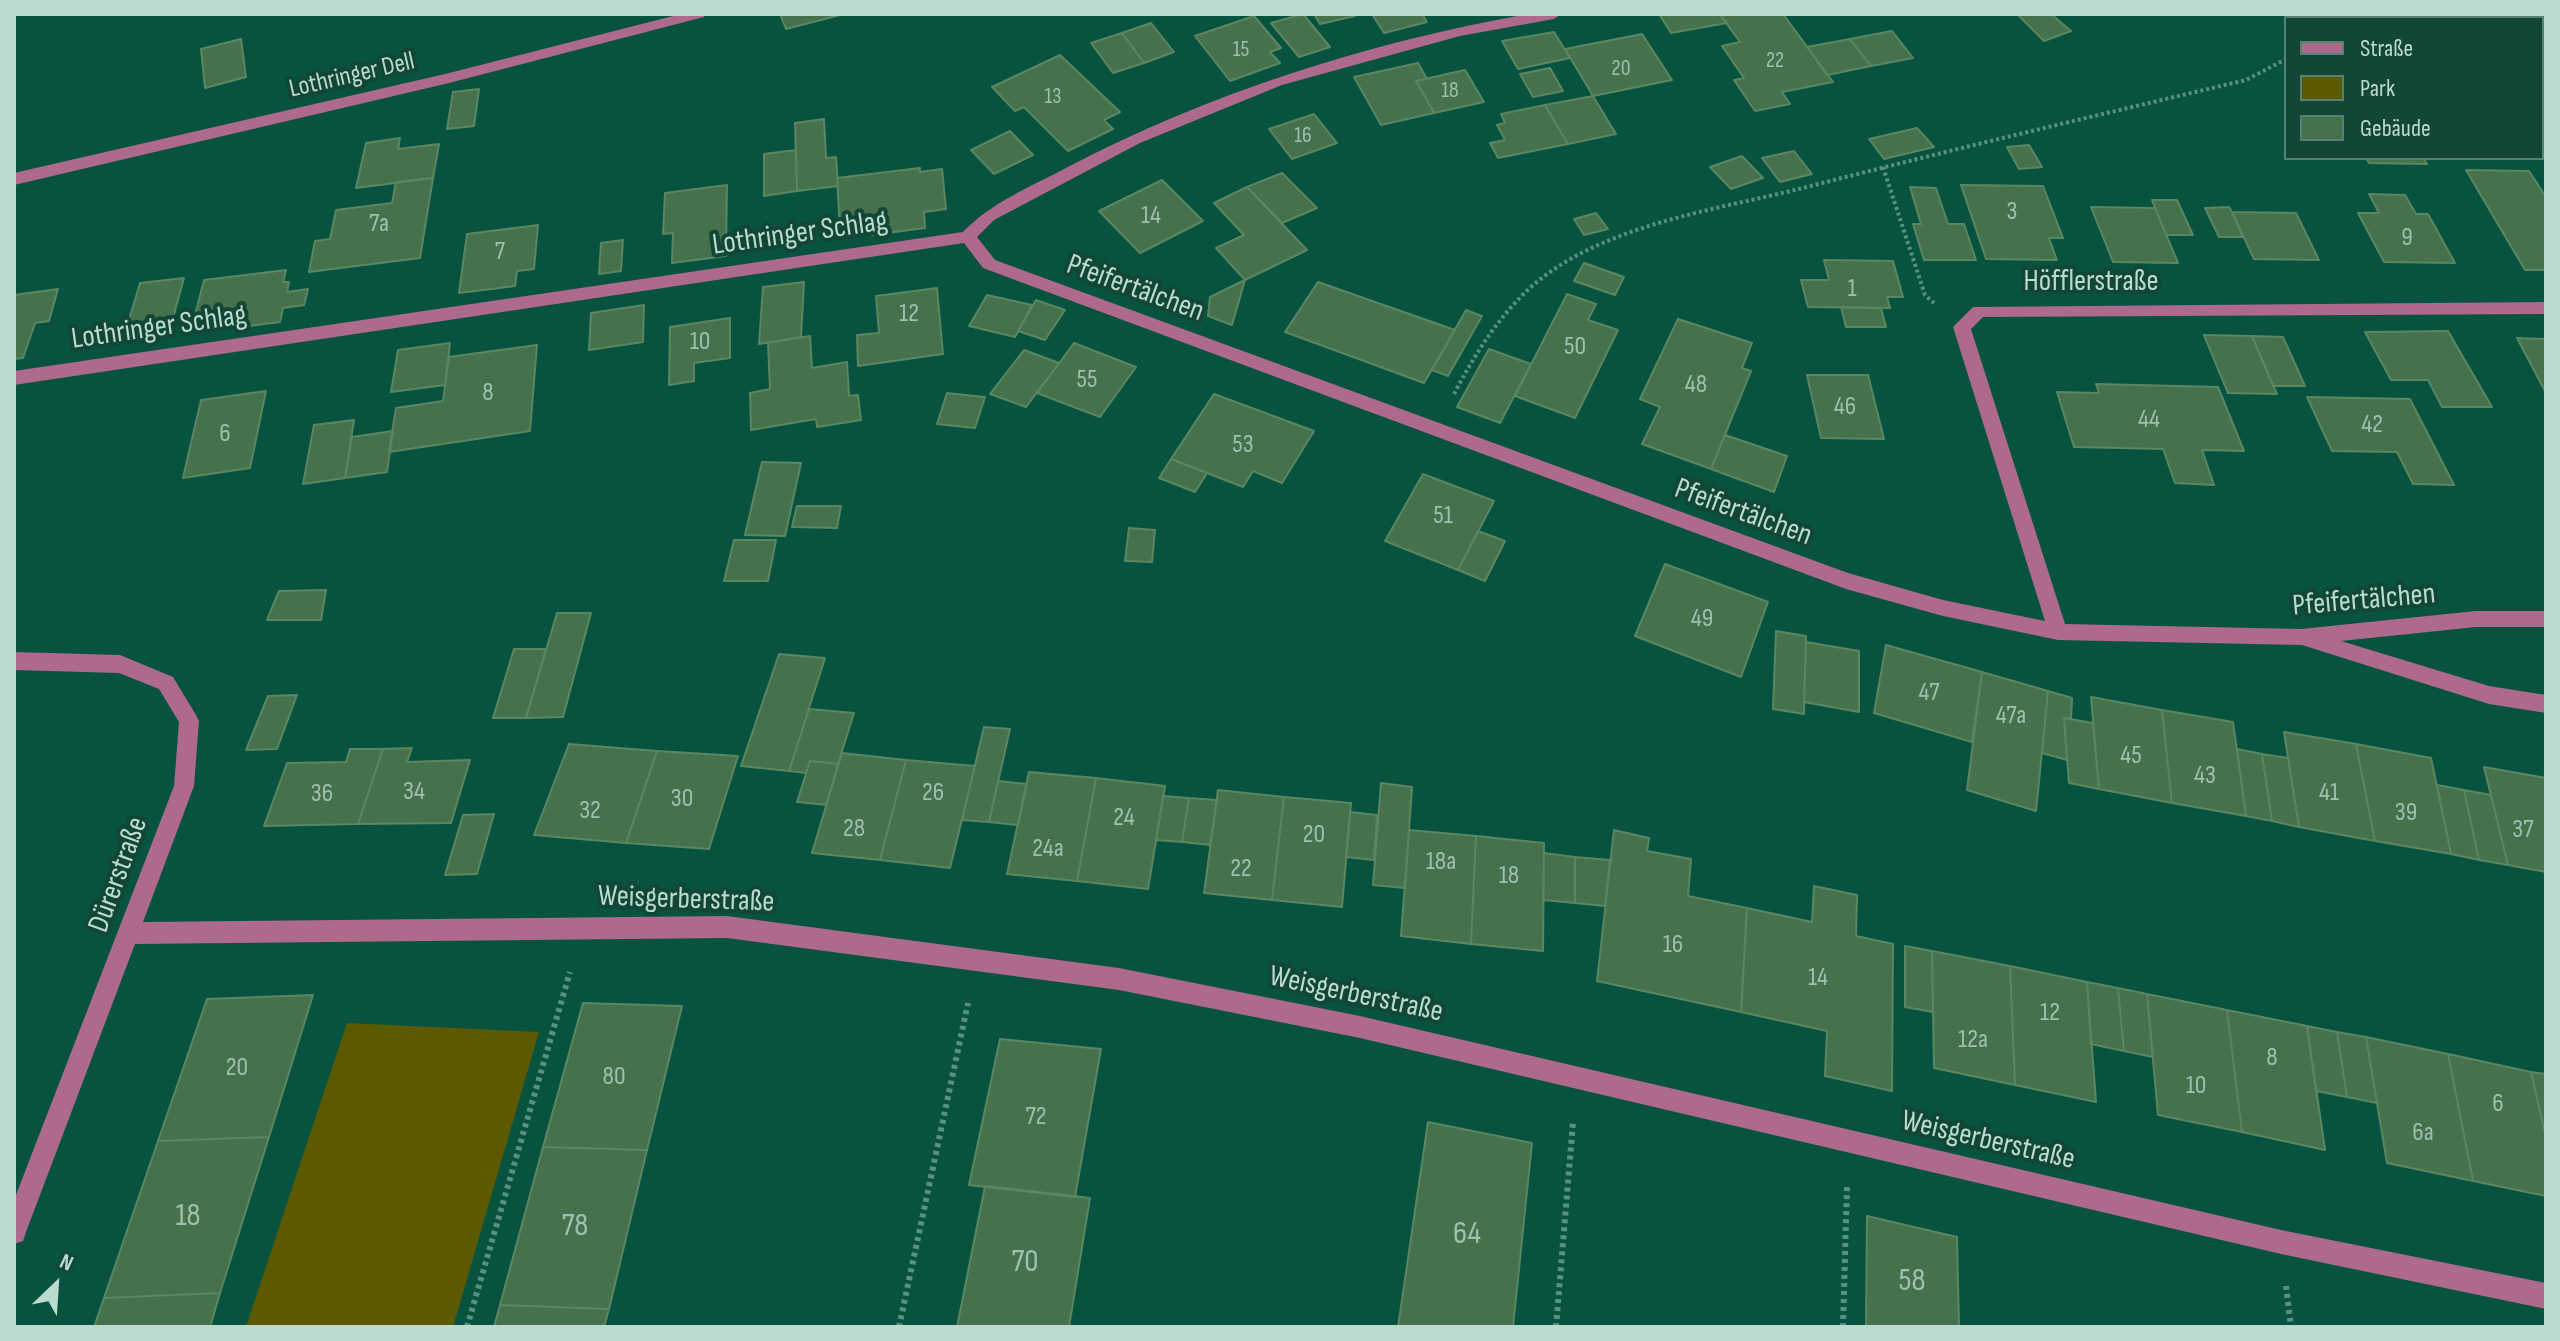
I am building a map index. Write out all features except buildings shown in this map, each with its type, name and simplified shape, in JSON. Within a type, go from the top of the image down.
[{"type":"street","name":"Lothringer Dell","points":[[14,179],[445,79],[699,14]]},
{"type":"street","points":[[968,237],[988,216],[1134,139],[1277,81],[1459,31],[1554,14]]},
{"type":"street","name":"Lothringer Schlag","points":[[14,378],[968,237]]},
{"type":"street","name":"Pfeifertälchen","points":[[968,237],[989,264],[1846,581],[1943,608],[2058,632],[2301,637],[2476,619],[2546,619]]},
{"type":"street","name":"Höfflerstraße","points":[[2058,632],[1962,327],[1979,311],[2546,308]]},
{"type":"street","points":[[2301,637],[2489,695],[2546,704]]},
{"type":"street","name":"Dürerstraße","points":[[14,661],[120,664],[166,683],[189,721],[184,786],[14,1232]]},
{"type":"street","name":"Weisgerberstraße","points":[[130,933],[727,927],[1134,982],[1360,1027],[2281,1242],[2546,1296]]},
{"type":"path","points":[[1461,381],[1480,344],[1532,286],[1587,251],[1622,234],[1883,167],[2246,80],[2284,60]]},
{"type":"path","points":[[1883,167],[1923,287]]},
{"type":"path","points":[[467,1327],[582,929]]},
{"type":"path","points":[[899,1327],[977,959]]},
{"type":"path","points":[[1556,1327],[1577,1077]]},
{"type":"path","points":[[1843,1327],[1848,1141]]},
{"type":"green space","points":[[347,1023],[539,1032],[453,1327],[246,1327]]}]
